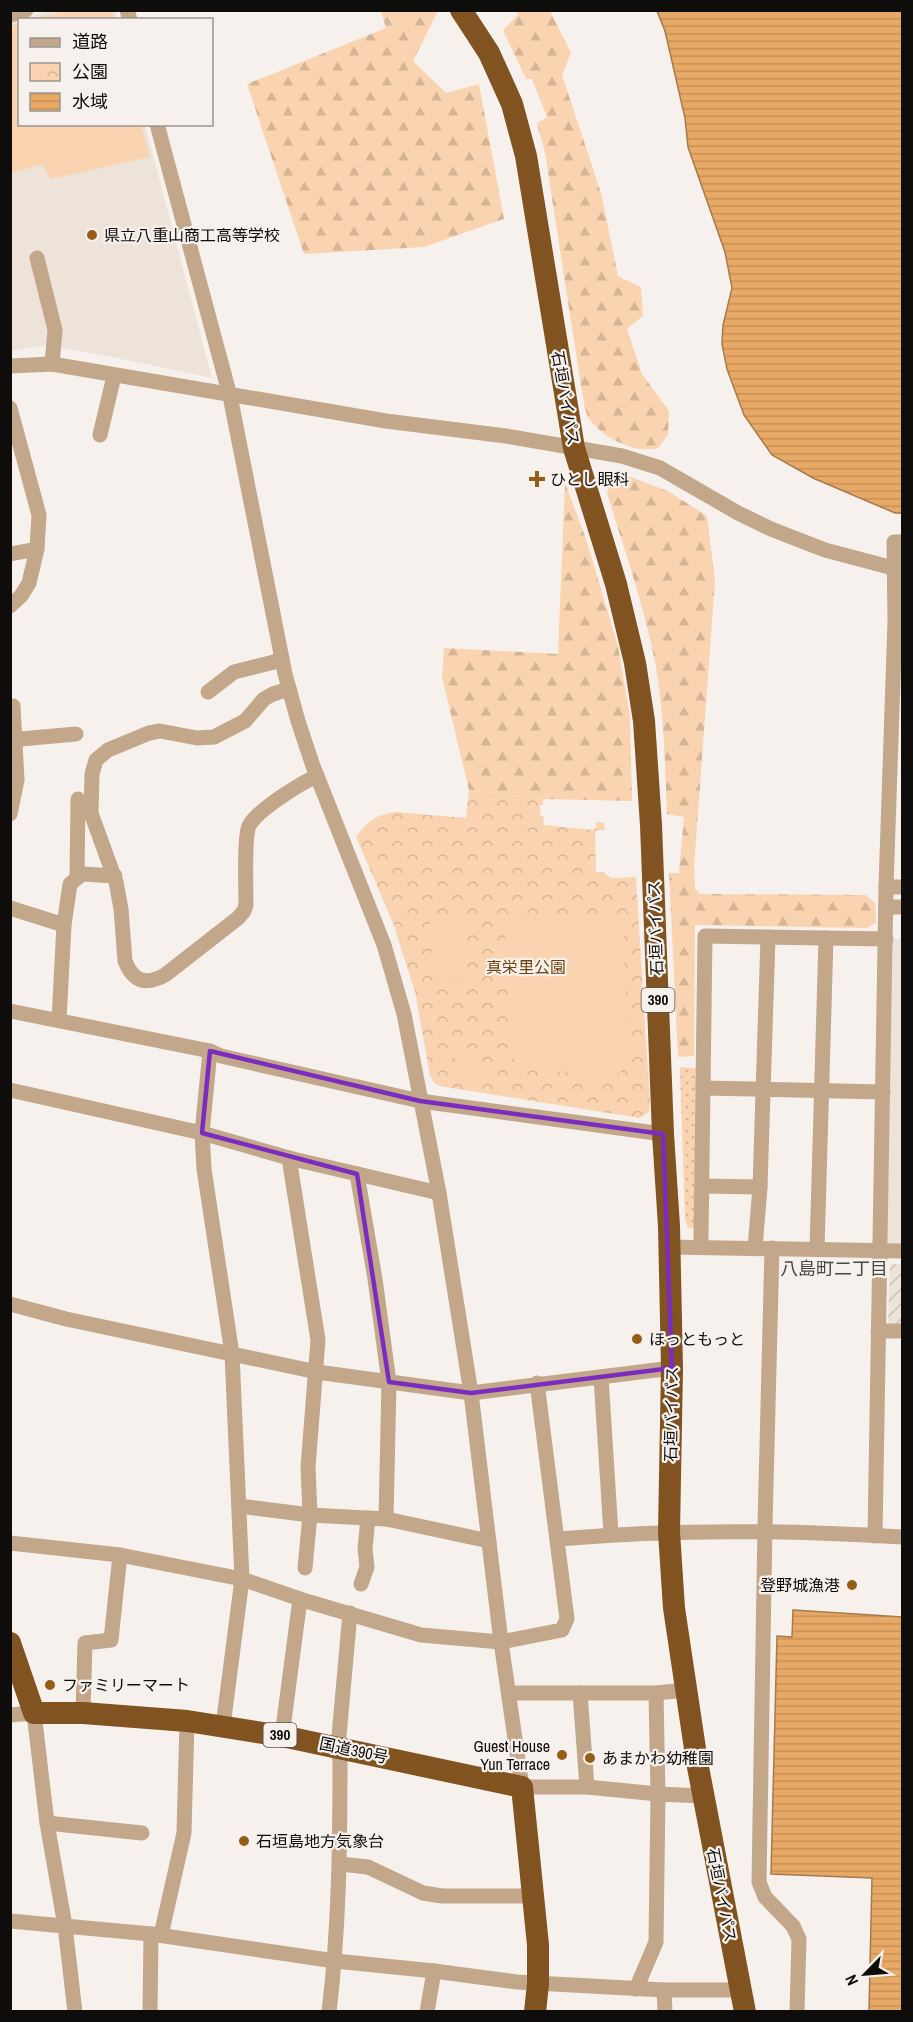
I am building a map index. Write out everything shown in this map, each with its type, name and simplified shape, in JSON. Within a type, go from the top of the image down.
[{"type":"highway","name":"石垣バイパス","points":[[461,10],[489,52],[512,105],[526,156],[574,448],[616,584],[635,663],[644,721],[669,1247],[672,1368],[669,1532],[674,1608],[703,1796],[743,2001]]},
{"type":"highway","points":[[10,1643],[34,1713]]},
{"type":"highway","name":"国道390号","points":[[34,1713],[83,1713],[187,1720],[338,1747],[522,1787]]},
{"type":"highway","points":[[522,1787],[534,1896],[538,1984],[535,2012]]},
{"type":"street","points":[[10,15],[26,10]]},
{"type":"street","points":[[158,126],[230,396],[289,689],[317,776],[384,945],[404,1014],[439,1192],[471,1393],[501,1642],[522,1787],[587,1787],[703,1796]]},
{"type":"street","points":[[36,258],[55,330],[52,364]]},
{"type":"street","points":[[10,366],[52,364],[386,422],[516,437],[622,456],[660,468],[771,530],[825,550],[893,568]]},
{"type":"street","points":[[100,435],[114,376]]},
{"type":"street","points":[[10,408],[39,515],[37,549],[29,583],[21,596],[10,606]]},
{"type":"street","points":[[875,1536],[886,887],[899,621],[893,568],[894,542],[903,542]]},
{"type":"street","points":[[10,554],[37,549]]},
{"type":"street","points":[[208,692],[234,672],[282,660]]},
{"type":"street","points":[[289,689],[264,699],[245,721],[214,737],[197,738],[160,731],[148,733],[108,750],[96,760],[92,774],[91,813],[115,876],[121,909],[125,961],[135,978],[144,981],[156,980],[244,911],[247,839],[250,825],[267,808],[301,784],[317,776]]},
{"type":"street","points":[[10,814],[17,780],[13,740],[13,706]]},
{"type":"street","points":[[13,740],[76,734]]},
{"type":"street","points":[[77,877],[78,799]]},
{"type":"street","points":[[59,1020],[64,925],[70,884],[77,877],[88,873],[115,876]]},
{"type":"street","points":[[886,887],[903,887]]},
{"type":"street","points":[[886,907],[903,908]]},
{"type":"street","points":[[10,908],[64,925]]},
{"type":"street","points":[[701,1238],[705,936],[885,939]]},
{"type":"street","points":[[755,1248],[760,1187],[768,937]]},
{"type":"street","points":[[817,1249],[826,938]]},
{"type":"street","points":[[10,1011],[210,1051],[221,1056],[420,1101],[663,1134]]},
{"type":"street","points":[[210,1051],[202,1133],[204,1169],[232,1354],[243,1579],[223,1726]]},
{"type":"street","points":[[703,1088],[883,1092]]},
{"type":"street","points":[[10,1090],[202,1133],[289,1158],[439,1192]]},
{"type":"street","points":[[289,1158],[318,1340],[308,1467],[310,1515],[305,1568]]},
{"type":"street","points":[[357,1174],[375,1279],[389,1382],[386,1519]]},
{"type":"street","points":[[702,1186],[760,1187]]},
{"type":"street","points":[[669,1247],[903,1251]]},
{"type":"street","points":[[772,1248],[759,1882],[765,1897],[793,1926],[799,1938],[798,2012]]},
{"type":"street","points":[[10,1304],[66,1319],[316,1372],[471,1393],[672,1368]]},
{"type":"street","points":[[878,1331],[903,1331]]},
{"type":"street","points":[[601,1377],[610,1534]]},
{"type":"street","points":[[10,1543],[120,1555],[243,1579],[300,1599],[421,1635],[501,1642],[562,1630],[567,1619],[537,1383]]},
{"type":"street","points":[[239,1506],[310,1515],[386,1519],[489,1540]]},
{"type":"street","points":[[361,1584],[367,1567],[365,1549],[368,1518]]},
{"type":"street","points":[[558,1539],[669,1532],[903,1537]]},
{"type":"street","points":[[83,1713],[85,1643],[111,1640],[120,1555]]},
{"type":"street","points":[[282,1736],[300,1599]]},
{"type":"street","points":[[329,2012],[335,1961],[340,1864],[338,1747],[350,1613]]},
{"type":"street","points":[[509,1693],[656,1693],[686,1690]]},
{"type":"street","points":[[580,1693],[587,1787]]},
{"type":"street","points":[[636,1989],[656,1942],[658,1794],[656,1693]]},
{"type":"street","points":[[10,1715],[34,1713],[47,1824],[65,1926],[75,2012]]},
{"type":"street","points":[[150,2012],[156,1935],[184,1833],[187,1720]]},
{"type":"street","points":[[47,1824],[142,1833]]},
{"type":"street","points":[[340,1864],[368,1867],[423,1893],[534,1896]]},
{"type":"street","points":[[10,1921],[156,1935],[335,1961],[538,1984],[664,1990],[743,2001]]},
{"type":"street","points":[[427,2012],[434,1971]]},
{"type":"street","points":[[664,1990],[665,2012]]},
{"type":"highlighted area","points":[[210,1051],[420,1101],[663,1134],[672,1368],[471,1393],[389,1382],[357,1174],[202,1133]]},
{"type":"shaded area","name":"県立八重山商工高等学校","points":[[50,11],[116,11],[118,18],[23,18]]},
{"type":"shaded area","name":"県立八重山商工高等学校","points":[[18,19],[18,126],[145,126],[212,378],[47,345],[11,351],[11,21]]},
{"type":"shaded area","points":[[893,939],[902,939],[902,1247],[894,1247],[887,1240]]},
{"type":"shaded area","points":[[890,1264],[902,1264],[902,1326],[888,1326]]},
{"type":"green space","points":[[66,11],[112,11],[115,18],[36,18]]},
{"type":"green space","points":[[381,11],[438,11],[413,61],[446,93],[479,84],[504,219],[424,247],[304,254],[247,84],[386,28]]},
{"type":"green space","points":[[516,11],[550,11],[571,53],[562,75],[601,193],[618,276],[641,287],[643,316],[627,329],[642,374],[669,411],[668,435],[658,448],[640,449],[612,439],[596,427],[587,414],[545,153],[537,123],[547,117],[532,79],[526,79],[503,30],[518,15]]},
{"type":"green space","points":[[18,23],[18,126],[141,126],[150,157],[51,179],[42,165],[11,173],[11,26]]},
{"type":"green space","points":[[620,473],[668,491],[707,516],[715,581],[694,867],[695,888],[700,894],[866,895],[875,903],[876,923],[867,928],[695,925],[694,1056],[678,1057],[669,873],[679,873],[684,817],[667,814],[662,719],[655,662],[639,598],[607,493],[610,478]]},
{"type":"green space","points":[[565,483],[586,539],[618,646],[630,717],[632,801],[543,799],[469,790],[442,677],[444,648],[558,654]]},
{"type":"green space","name":"真栄里公園","points":[[469,790],[543,799],[540,814],[544,825],[593,830],[596,828],[596,822],[604,823],[605,830],[597,830],[595,833],[596,872],[603,872],[611,878],[636,877],[650,1105],[649,1112],[639,1118],[439,1086],[434,1083],[430,1075],[415,992],[393,923],[356,837],[372,820],[389,813],[466,818]]},
{"type":"green space","points":[[604,917],[615,922],[623,932],[629,1059],[618,1074],[611,1076],[558,1071],[516,1062],[511,1055],[505,935],[511,924],[520,919]]},
{"type":"green space","points":[[464,919],[467,980],[433,981],[430,921]]},
{"type":"green space","points":[[455,1056],[482,1056],[483,1077],[456,1078]]},
{"type":"green space","points":[[680,1067],[696,1068],[694,1229],[688,1227],[685,1220]]},
{"type":"water","points":[[657,11],[902,11],[902,513],[895,513],[813,478],[772,455],[744,415],[727,369],[722,344],[723,325],[732,288],[725,252],[688,147],[685,118],[665,31]]},
{"type":"water","points":[[793,1610],[902,1617],[902,2011],[869,2011],[872,1878],[771,1874],[777,1636],[792,1637]]},
{"type":"place","name":"県立八重山商工高等学校","points":[[92,235]]},
{"type":"place","name":"ひとし眼科","points":[[537,479]]},
{"type":"place","name":"ほっともっと","points":[[637,1339]]},
{"type":"place","name":"登野城漁港","points":[[852,1585]]},
{"type":"place","name":"ファミリーマート","points":[[50,1685]]},
{"type":"place","name":"Guest House Yun Terrace","points":[[562,1755]]},
{"type":"place","name":"あまかわ幼稚園","points":[[590,1758]]},
{"type":"place","name":"石垣島地方気象台","points":[[244,1841]]},
{"type":"district","name":"八島町二丁目","points":[[834,1269]]}]
